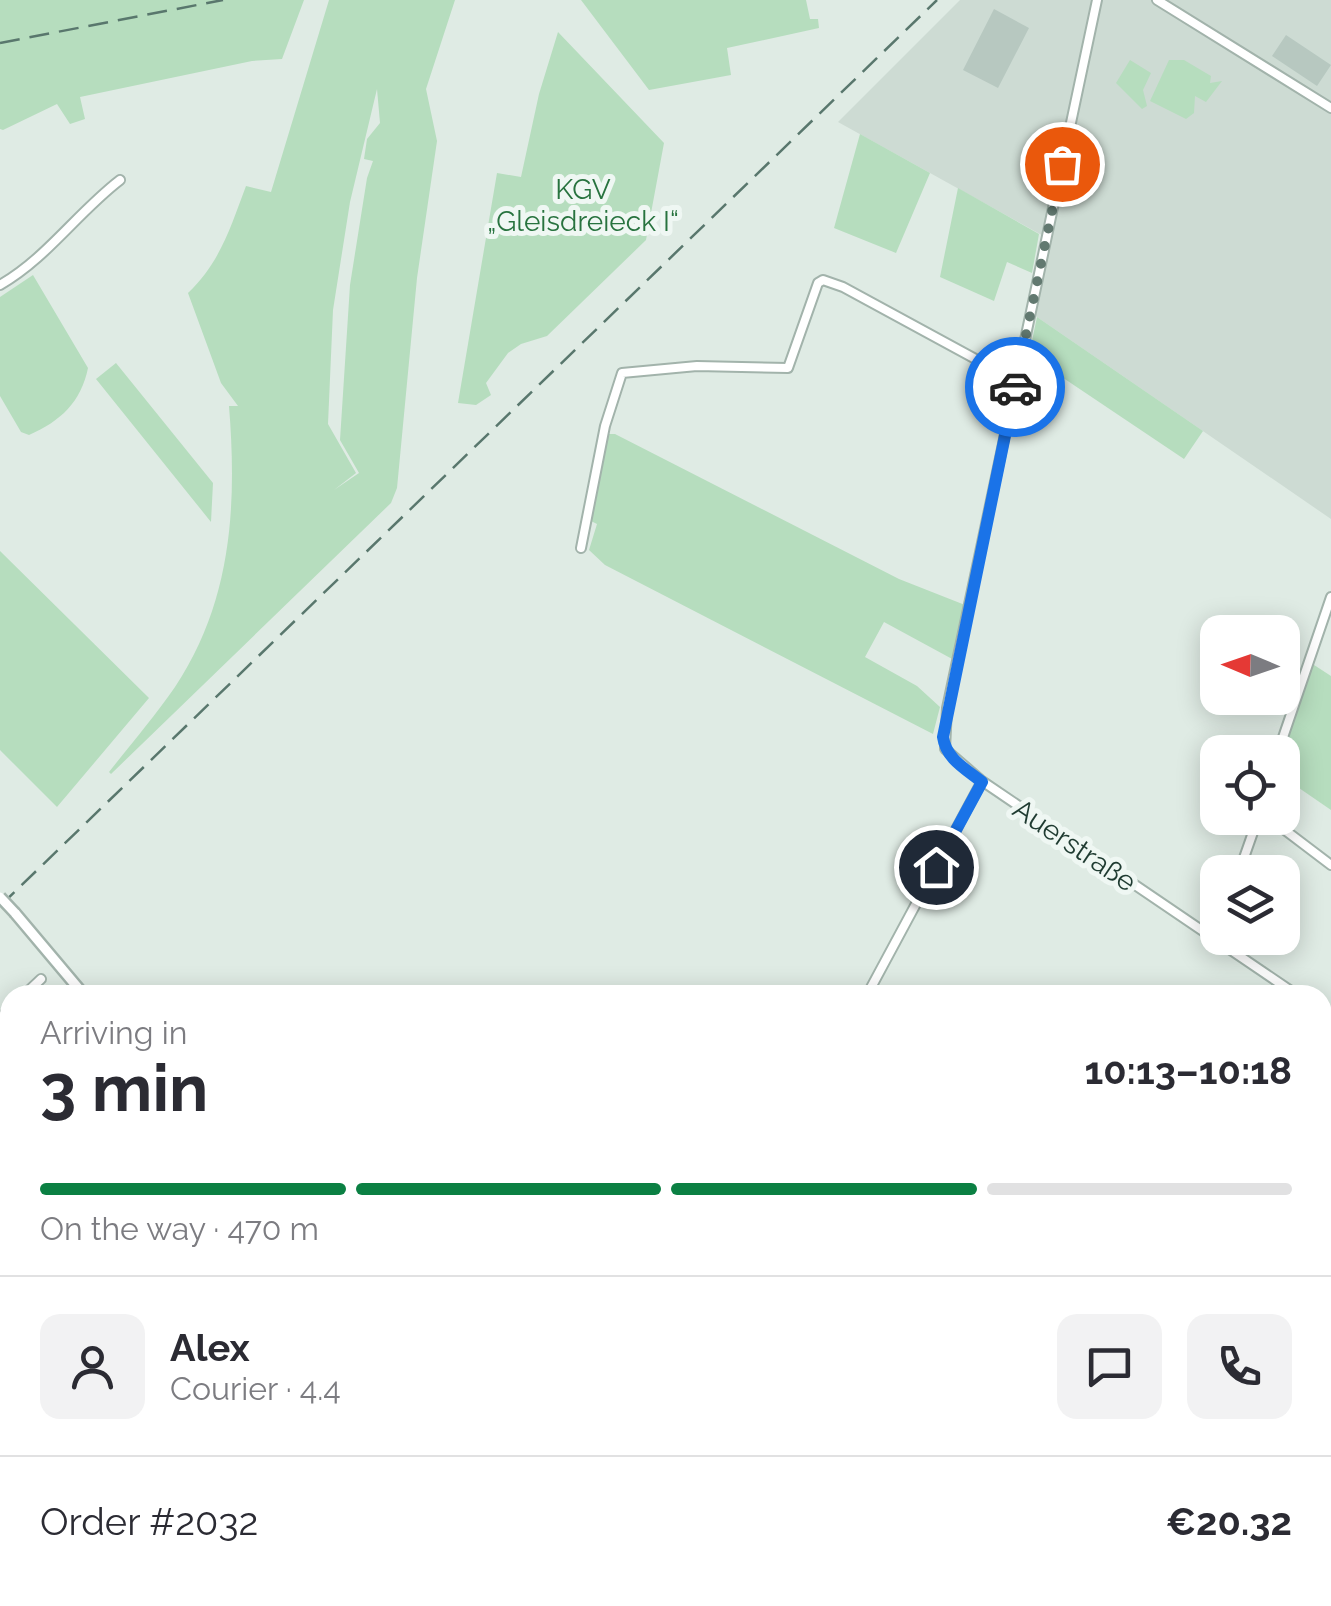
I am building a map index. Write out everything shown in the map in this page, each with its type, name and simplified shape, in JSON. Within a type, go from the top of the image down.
[{"type":"street","name":"Auerstraße","points":[[1097,0],[947,708],[944,749],[982,782],[1200,927]]},
{"type":"street","points":[[1157,0],[1331,108]]},
{"type":"street","points":[[0,286],[33,266],[98,197],[120,180]]},
{"type":"street","points":[[581,548],[601,444],[622,373],[696,366],[788,368],[818,283],[823,280],[844,287],[1016,381]]},
{"type":"street","points":[[1284,735],[1331,597]]},
{"type":"street","points":[[872,985],[982,782]]},
{"type":"street","points":[[1291,835],[1331,865]]},
{"type":"street","points":[[0,897],[76,985]]},
{"type":"street","name":"Auerstraße","points":[[1241,955],[1283,985]]},
{"type":"street","points":[[34,985],[41,978]]},
{"type":"shaded area","points":[[960,0],[1331,0],[1331,519],[1034,315],[1049,239],[838,122]]},
{"type":"green space","points":[[0,0],[304,0],[282,59],[252,61],[80,97],[85,119],[70,124],[57,104],[3,130]]},
{"type":"green space","points":[[329,0],[455,0],[426,89],[437,141],[417,278],[397,488],[391,503],[111,774],[175,687],[209,621],[219,587],[232,480],[229,406],[238,406],[221,383],[188,293],[216,257],[246,186],[271,192]],"holes":[[[377,89],[380,123],[367,139],[364,159],[373,161],[350,285],[340,440],[359,473],[334,490],[356,473],[328,424],[333,310],[350,202]]]},
{"type":"green space","points":[[581,0],[806,0],[810,19],[818,19],[819,28],[727,48],[731,75],[649,90]]},
{"type":"green space","name":"KGV „Gleisdreieck I“","points":[[558,32],[664,143],[646,240],[547,336],[521,344],[508,353],[486,383],[491,395],[476,405],[458,403],[497,173],[521,177],[539,94]]},
{"type":"green space","points":[[1130,60],[1151,73],[1143,90],[1147,106],[1142,109],[1116,83]]},
{"type":"green space","points":[[1169,60],[1184,60],[1211,76],[1210,83],[1222,81],[1206,102],[1195,96],[1194,113],[1186,119],[1150,101]]},
{"type":"green space","points":[[860,134],[930,173],[896,253],[834,228]]},
{"type":"green space","points":[[958,188],[1039,234],[1032,273],[1007,262],[994,301],[940,277]]},
{"type":"green space","points":[[33,275],[88,368],[68,409],[29,435],[21,432],[0,396],[0,297]]},
{"type":"green space","points":[[1037,317],[1203,431],[1184,459],[1029,355]]},
{"type":"green space","points":[[116,363],[213,483],[211,522],[96,379]]},
{"type":"green space","points":[[602,434],[615,434],[899,579],[965,605],[954,660],[884,622],[865,657],[917,686],[940,707],[933,734],[605,565],[589,550],[597,524],[587,519]]},
{"type":"green space","points":[[0,551],[149,698],[57,807],[0,750]]},
{"type":"green space","points":[[1311,663],[1331,676],[1331,810],[1300,789],[1300,735],[1288,735],[1294,715],[1300,715],[1300,697]]},
{"type":"building","points":[[994,9],[1029,28],[998,88],[963,70]]},
{"type":"building","points":[[1286,35],[1331,65],[1317,86],[1272,56]]},
{"type":"railway","points":[[0,43],[223,0]]},
{"type":"railway","points":[[0,906],[937,0]]},
{"type":"way so far","points":[[1015,387],[1062,164]]},
{"type":"route","points":[[936,867],[982,782],[953,760],[944,749],[943,737],[1015,387]]}]
